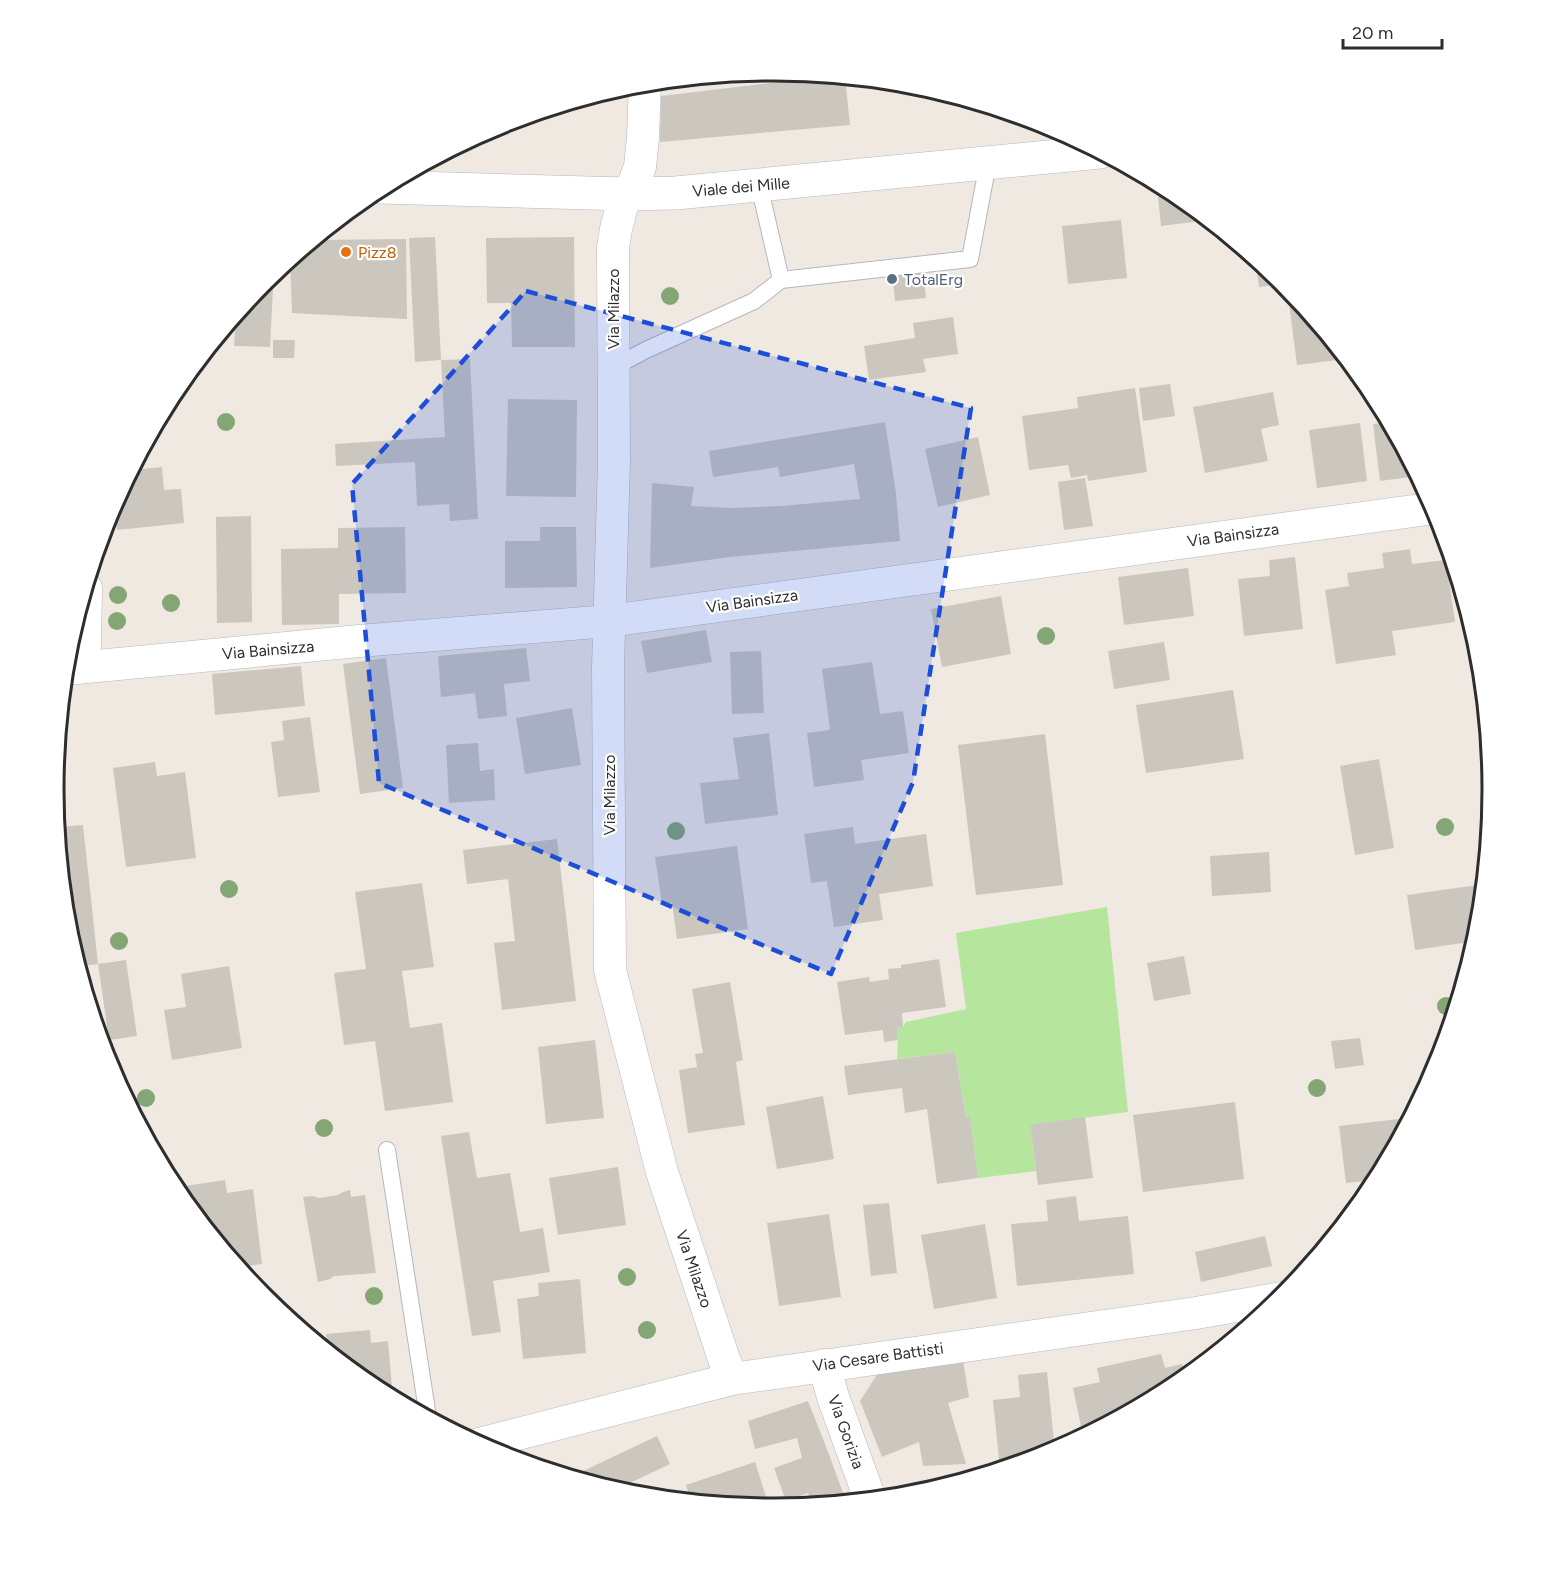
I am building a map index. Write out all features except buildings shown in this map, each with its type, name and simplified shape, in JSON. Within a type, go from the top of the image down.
[{"type":"street","name":"Via Milazzo","points":[[645,93],[640,167],[633,185],[626,194],[613,248],[614,460],[608,679],[610,970],[662,1172],[732,1379]]},
{"type":"street","name":"Viale dei Mille","points":[[399,188],[626,194],[690,192],[1086,153]]},
{"type":"street","name":"Via Bainsizza","points":[[75,668],[371,640],[609,621],[1425,509]]},
{"type":"street","points":[[76,662],[85,646],[85,621]]},
{"type":"street","name":"Via Cesare Battisti","points":[[493,1441],[732,1379],[1196,1313],[1264,1301]]},
{"type":"street","name":"Via Gorizia","points":[[824,1365],[867,1492]]},
{"type":"lane","points":[[614,368],[646,350],[754,302],[781,280],[970,259],[987,163]]},
{"type":"lane","points":[[759,185],[781,280]]},
{"type":"lane","points":[[387,1150],[427,1408]]},
{"type":"highlighted area","points":[[526,291],[971,408],[913,782],[831,974],[379,783],[352,484]]},
{"type":"green space","points":[[1107,907],[1128,1112],[1030,1125],[1036,1171],[978,1178],[970,1118],[966,1118],[955,1052],[897,1059],[897,1028],[903,1027],[906,1022],[966,1009],[956,933]]},
{"type":"place","name":"Pizz8","points":[[346,252]]},
{"type":"place","name":"TotalErg","points":[[892,279]]}]
